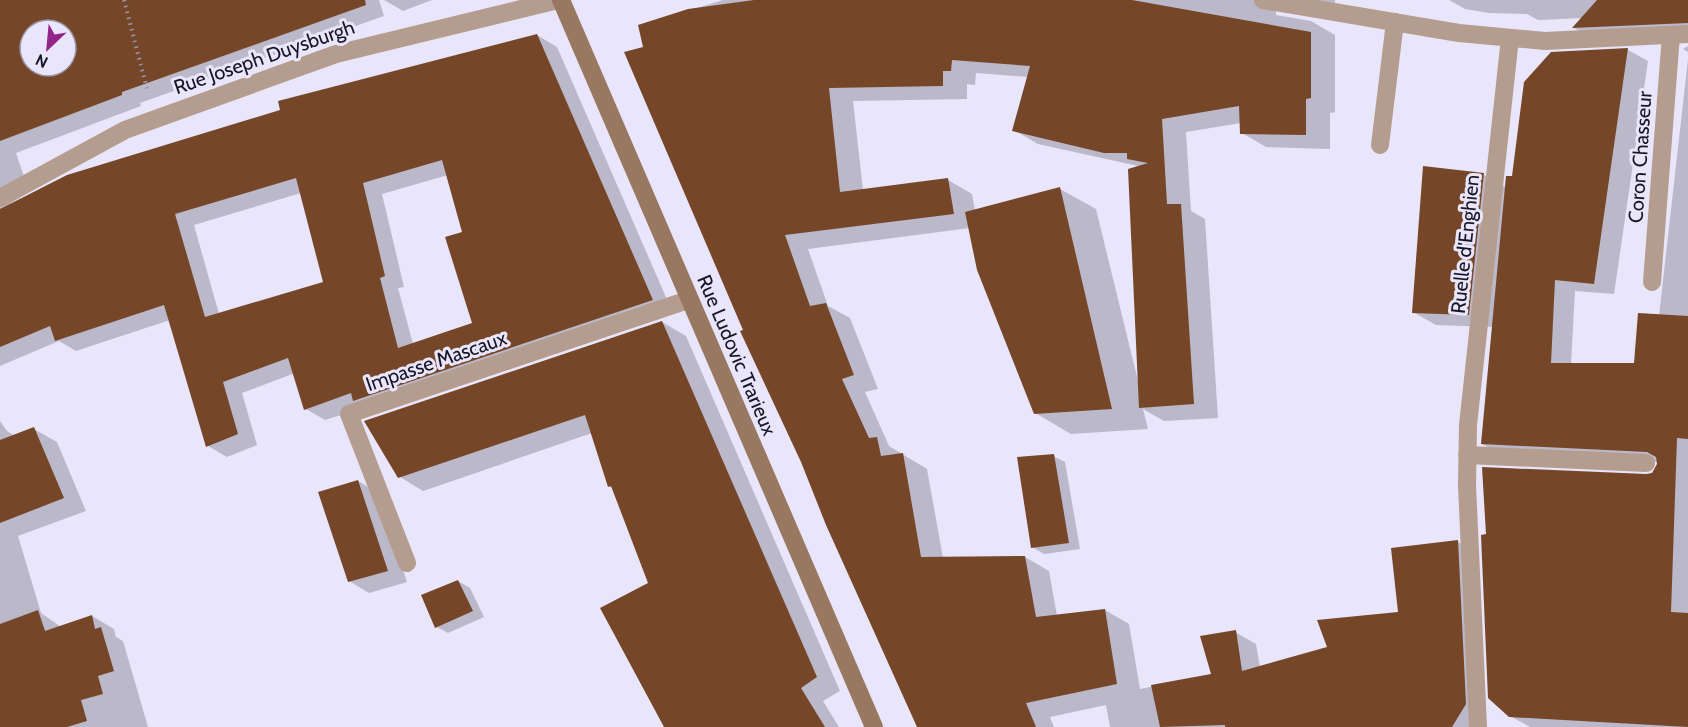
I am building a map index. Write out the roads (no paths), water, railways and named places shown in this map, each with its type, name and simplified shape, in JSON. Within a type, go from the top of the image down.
[{"type":"street","name":"Rue Joseph Duysburgh","points":[[0,198],[94,145],[155,119],[355,48],[560,0]]},
{"type":"street","name":"Rue Ludovic Trarieux","points":[[560,0],[874,727]]},
{"type":"street","points":[[1263,0],[1395,22],[1545,41],[1680,34]]},
{"type":"street","points":[[1380,145],[1395,22]]},
{"type":"street","name":"Coron Chasseur","points":[[1652,282],[1680,34]]},
{"type":"street","name":"Ruelle d'Enghien","points":[[1478,727],[1467,455],[1510,38]]},
{"type":"street","name":"Impasse Mascaux","points":[[407,563],[349,414],[688,300]]},
{"type":"street","points":[[1467,455],[1646,464]]}]
